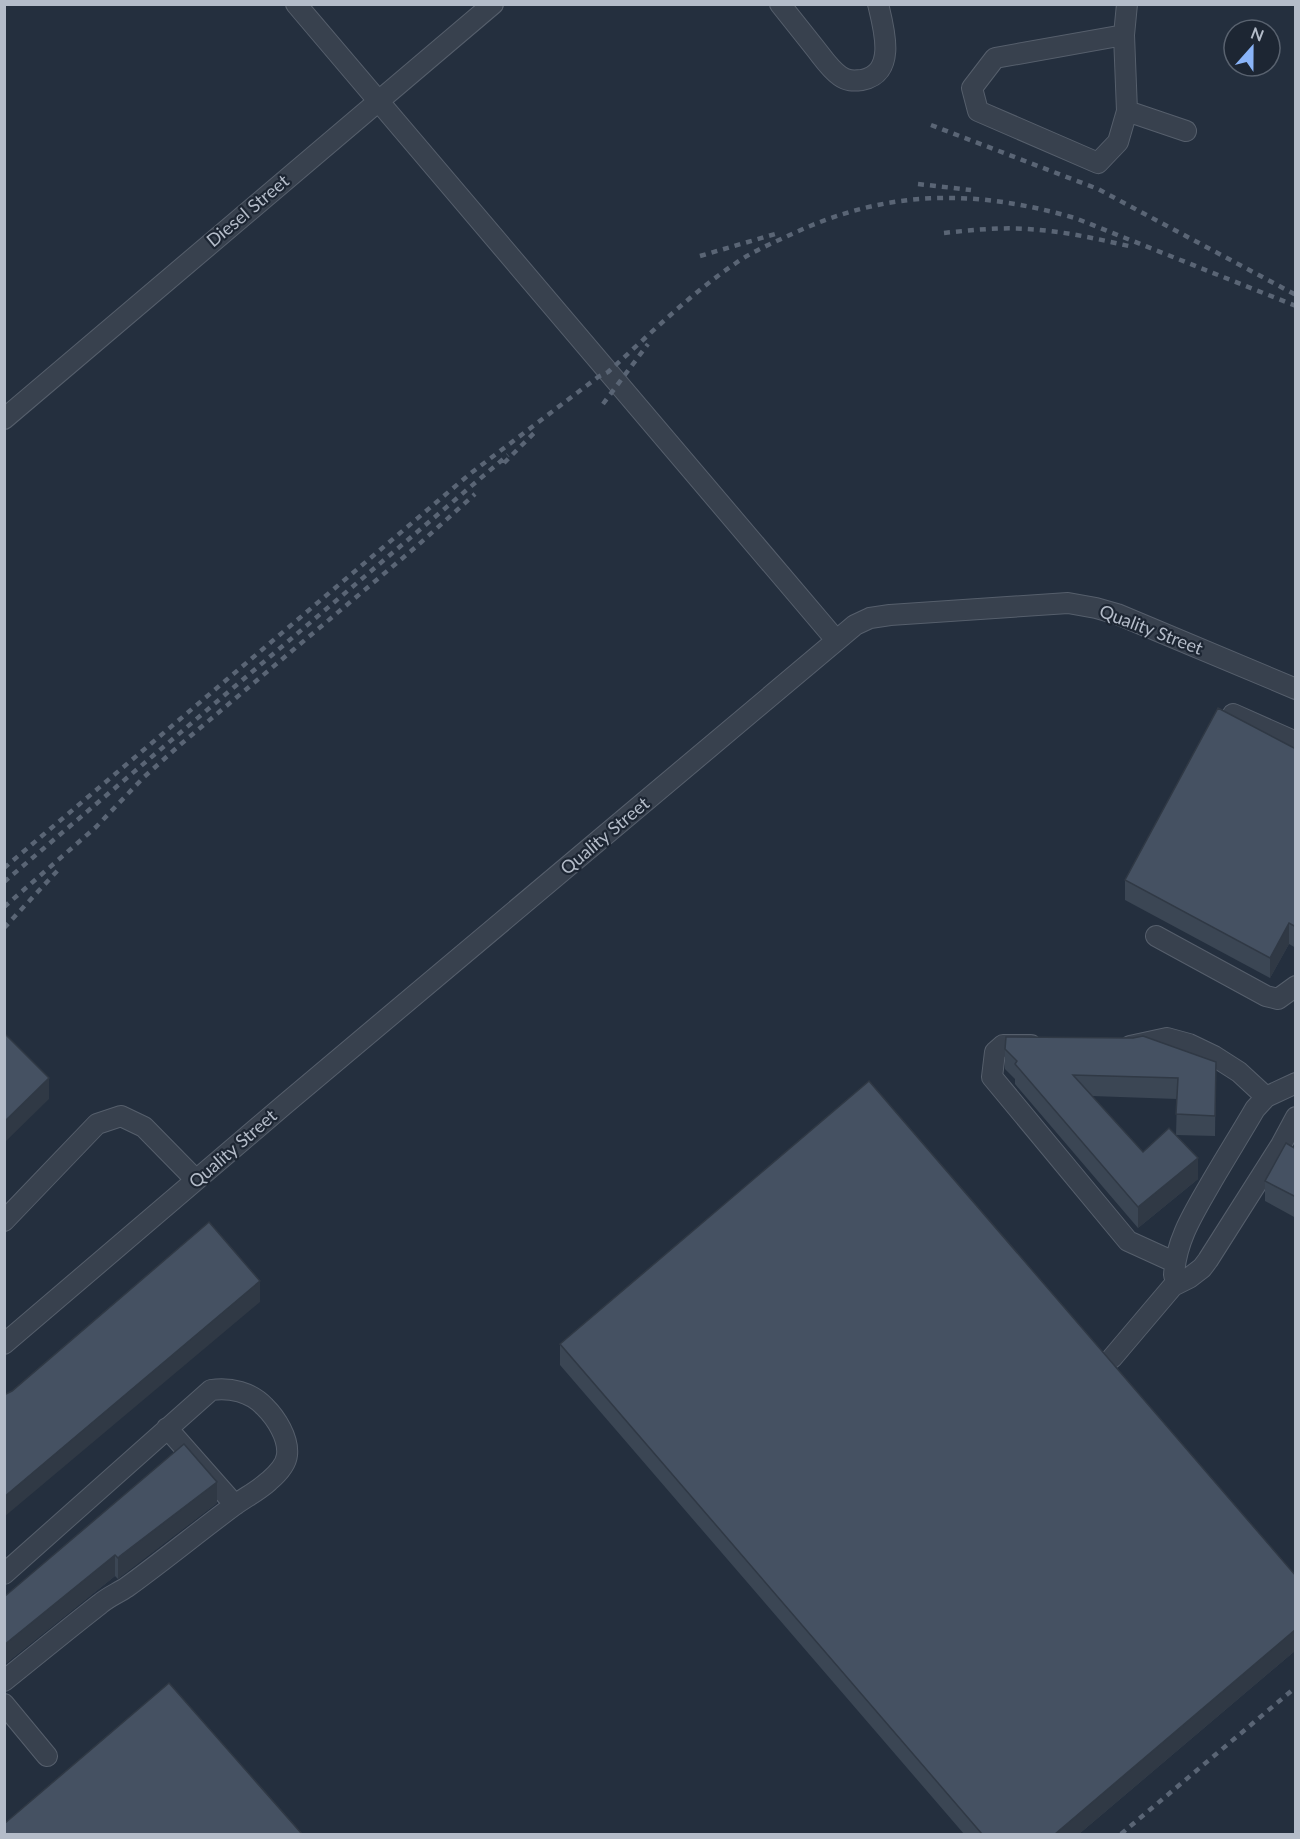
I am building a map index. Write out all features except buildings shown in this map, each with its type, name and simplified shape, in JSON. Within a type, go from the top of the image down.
[{"type":"street","points":[[296,4],[836,640]]},
{"type":"street","name":"Diesel Street","points":[[4,419],[493,4]]},
{"type":"street","points":[[780,4],[830,66],[841,77],[852,81],[869,78],[882,69],[886,49],[878,4]]},
{"type":"street","points":[[1124,35],[995,58],[972,88],[978,111],[1098,163],[1118,142],[1127,111],[1124,35],[1127,4]]},
{"type":"street","points":[[1127,111],[1186,131]]},
{"type":"street","name":"Quality Street","points":[[4,1344],[855,625],[870,618],[890,615],[1068,603],[1117,614],[1296,689]]},
{"type":"street","points":[[1233,714],[1296,742]]},
{"type":"street","points":[[1156,936],[1266,996],[1278,999],[1296,986]]},
{"type":"street","points":[[1107,1046],[1133,1047],[1167,1038],[1189,1044],[1239,1072],[1266,1097]]},
{"type":"street","points":[[1050,1046],[1003,1045],[995,1052],[992,1077],[1128,1240],[1174,1262]]},
{"type":"street","points":[[1173,1286],[1174,1262],[1180,1240],[1255,1109],[1266,1097],[1296,1083]]},
{"type":"street","points":[[4,1221],[98,1124],[121,1116],[144,1127],[196,1180]]},
{"type":"street","points":[[1112,1358],[1173,1286],[1202,1268],[1288,1149],[1296,1117]]},
{"type":"street","points":[[4,1574],[211,1390],[221,1388],[244,1392],[266,1408],[281,1430],[286,1441],[287,1455],[277,1474],[126,1588],[101,1603],[4,1681]]},
{"type":"street","points":[[167,1428],[235,1505]]},
{"type":"street","points":[[4,1704],[47,1756]]},
{"type":"railway","points":[[931,125],[1098,189],[1296,295]]},
{"type":"railway","points":[[918,184],[971,190]]},
{"type":"railway","points":[[4,868],[471,473],[598,377],[608,372],[670,315],[719,275],[763,247],[792,234],[863,208],[897,202],[932,198],[967,198],[1002,202],[1075,218],[1296,306]]},
{"type":"railway","points":[[944,233],[1028,229],[1067,233],[1133,247]]},
{"type":"railway","points":[[700,256],[775,234]]},
{"type":"railway","points":[[603,404],[648,344]]},
{"type":"railway","points":[[504,463],[534,433]]},
{"type":"railway","points":[[4,882],[508,455]]},
{"type":"railway","points":[[4,907],[96,827],[144,777],[181,744],[417,546],[475,494]]},
{"type":"railway","points":[[4,928],[59,869]]},
{"type":"railway","points":[[1121,1834],[1296,1687]]}]
